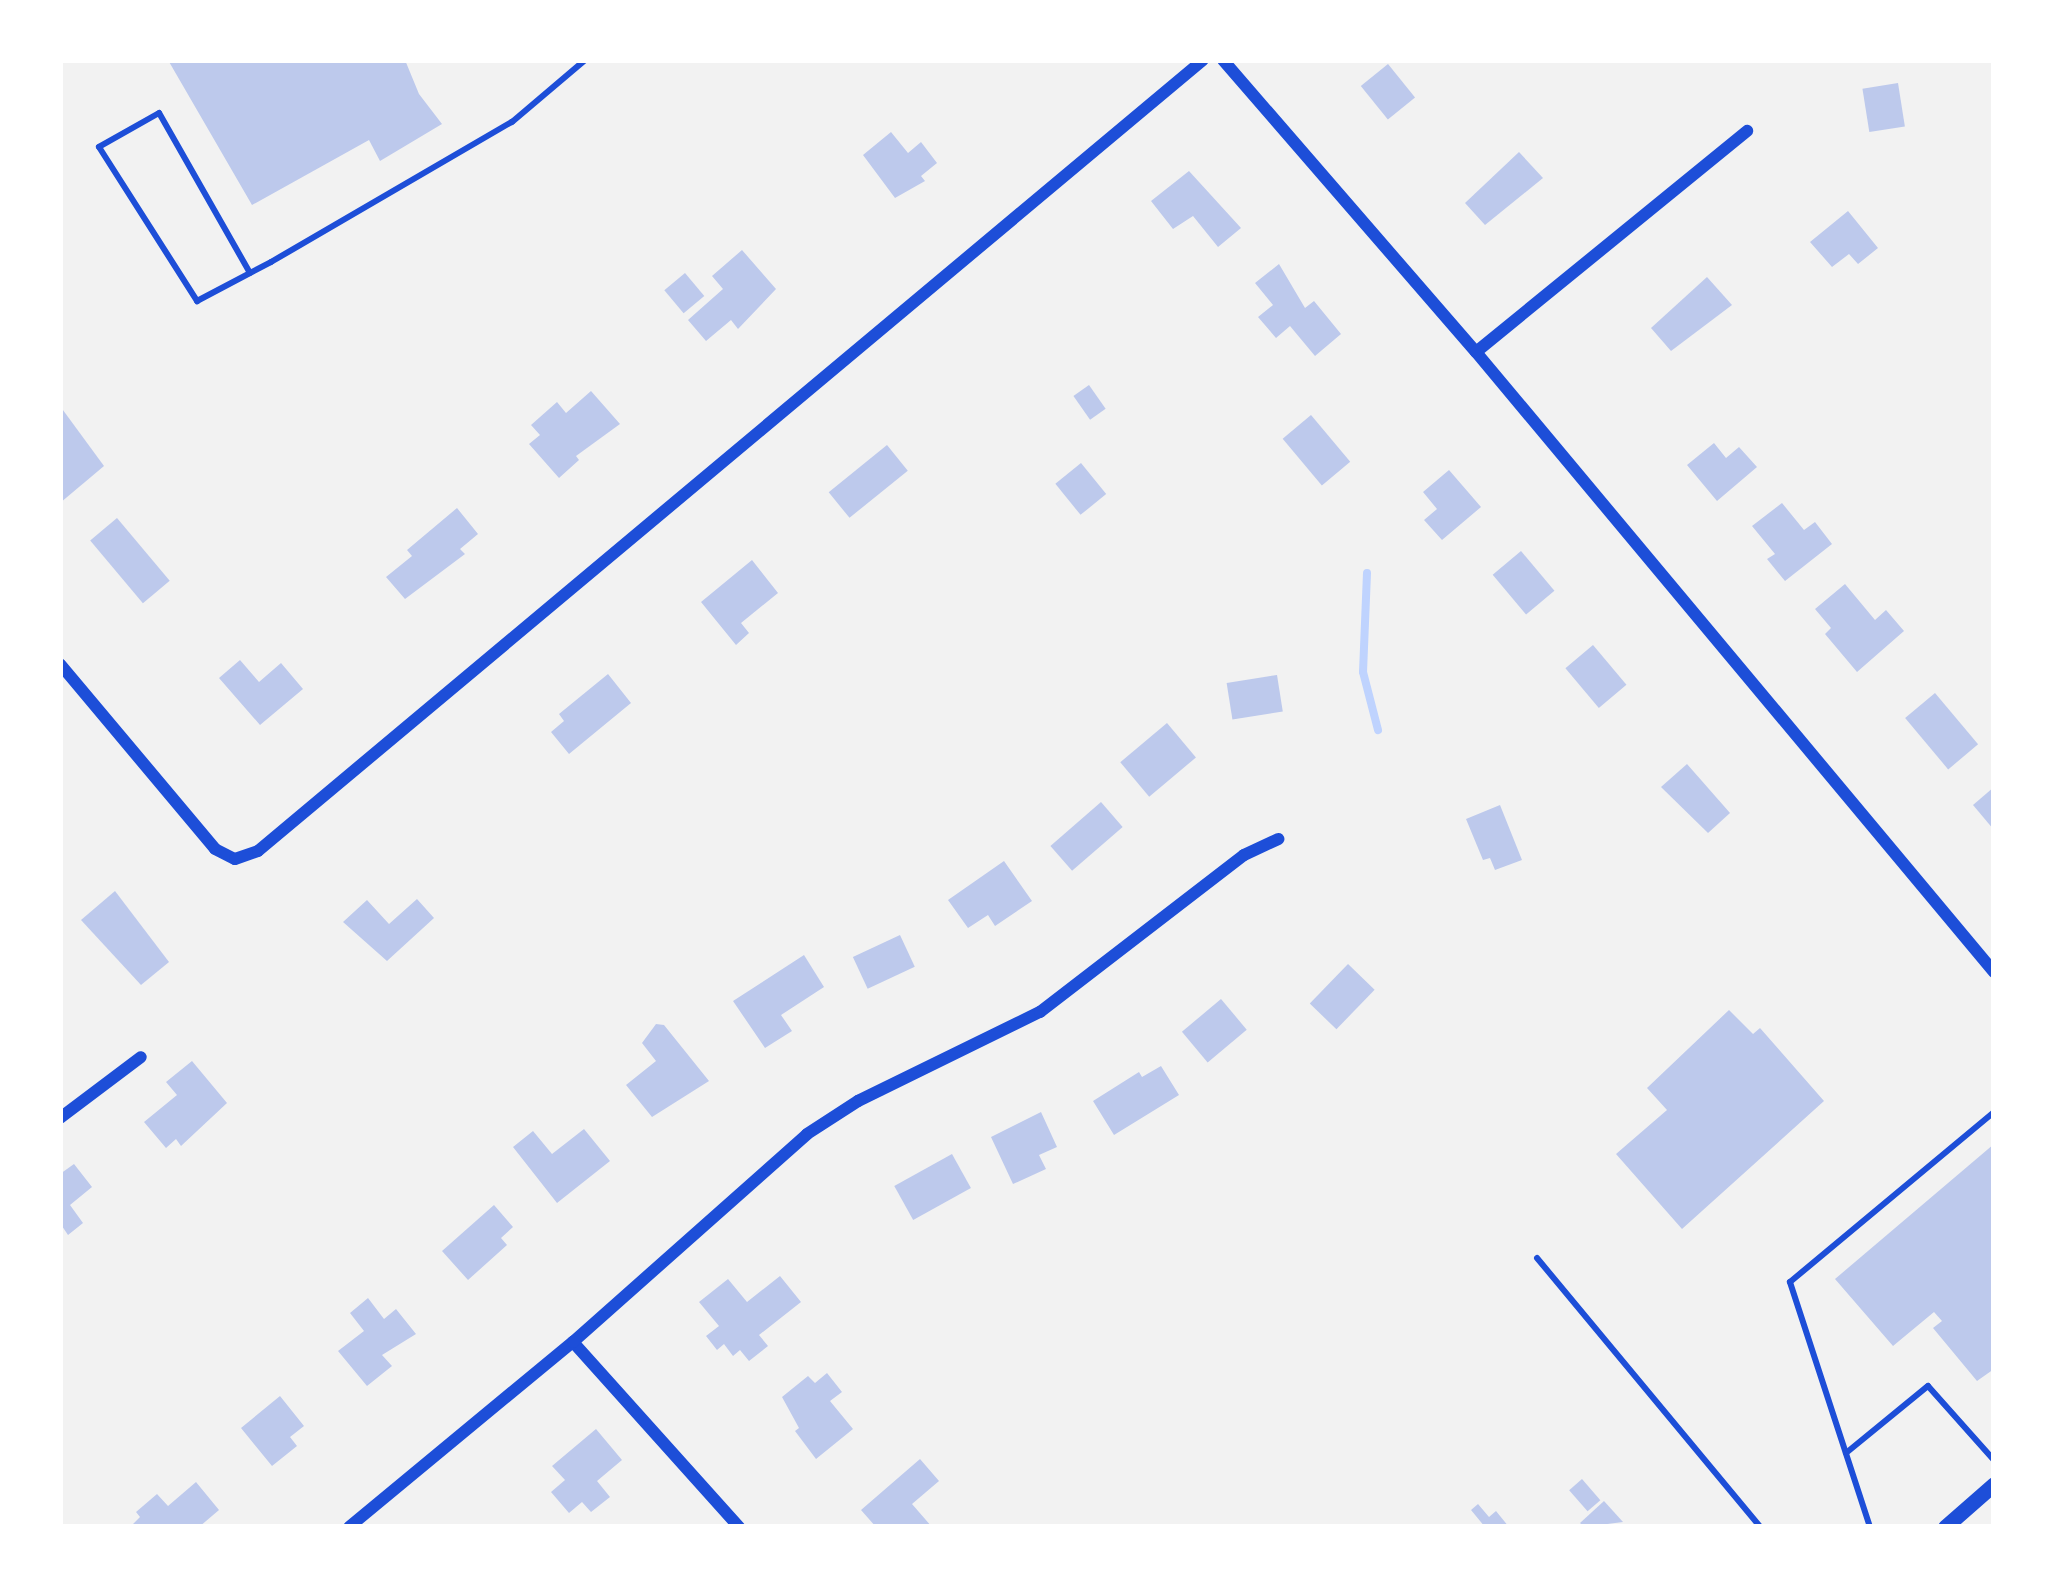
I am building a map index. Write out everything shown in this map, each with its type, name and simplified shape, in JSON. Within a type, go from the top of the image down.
[{"type":"street","points":[[60,664],[196,830],[236,859],[277,839],[1203,60]]},
{"type":"street","points":[[1223,60],[1476,352],[1994,972]]},
{"type":"street","points":[[1476,352],[1747,131]]},
{"type":"street","points":[[350,1527],[573,1342],[807,1134],[858,1101],[1040,1012],[1244,855],[1278,839]]},
{"type":"street","points":[[60,1118],[141,1057]]},
{"type":"street","points":[[573,1342],[739,1527]]},
{"type":"street","points":[[1945,1527],[1994,1484]]},
{"type":"lane","points":[[250,273],[159,113],[99,147],[197,301],[250,273],[512,122],[585,60]]},
{"type":"lane","points":[[1870,1527],[1790,1282],[1994,1112]]},
{"type":"lane","points":[[1537,1258],[1760,1527]]},
{"type":"lane","points":[[1846,1453],[1928,1386],[1994,1460]]},
{"type":"building","points":[[168,60],[405,60],[419,94],[442,124],[380,161],[369,140],[252,205]]},
{"type":"building","points":[[1388,64],[1415,97],[1388,119],[1361,86]]},
{"type":"building","points":[[1898,83],[1905,126],[1869,132],[1862,89]]},
{"type":"building","points":[[891,132],[908,153],[921,142],[937,163],[921,176],[925,181],[895,198],[863,155]]},
{"type":"building","points":[[1519,152],[1543,178],[1485,225],[1465,203]]},
{"type":"building","points":[[1189,171],[1241,228],[1218,247],[1193,216],[1173,229],[1151,201]]},
{"type":"building","points":[[1848,211],[1878,248],[1858,264],[1849,254],[1832,267],[1810,242]]},
{"type":"building","points":[[742,250],[776,289],[738,329],[731,320],[706,341],[688,320],[723,289],[712,276]]},
{"type":"building","points":[[1279,264],[1305,308],[1314,301],[1341,334],[1315,356],[1290,326],[1276,338],[1258,317],[1273,305],[1255,283]]},
{"type":"building","points":[[685,273],[704,296],[684,313],[664,290]]},
{"type":"building","points":[[1707,277],[1732,305],[1671,351],[1651,328]]},
{"type":"building","points":[[1089,385],[1106,409],[1090,420],[1073,396]]},
{"type":"building","points":[[591,391],[620,424],[576,456],[579,460],[559,478],[529,444],[540,435],[531,425],[557,402],[566,413]]},
{"type":"building","points":[[60,406],[104,466],[60,503]]},
{"type":"building","points":[[1311,415],[1350,462],[1322,486],[1283,439]]},
{"type":"building","points":[[1714,443],[1726,458],[1739,447],[1757,467],[1717,501],[1687,465]]},
{"type":"building","points":[[887,445],[908,471],[849,518],[829,492]]},
{"type":"building","points":[[1081,463],[1106,494],[1081,515],[1055,484]]},
{"type":"building","points":[[1449,470],[1481,507],[1442,540],[1424,520],[1437,509],[1423,492]]},
{"type":"building","points":[[1782,503],[1804,530],[1815,522],[1832,544],[1785,581],[1767,559],[1775,554],[1752,526]]},
{"type":"building","points":[[457,508],[478,534],[460,549],[465,554],[405,599],[386,577],[412,556],[407,550]]},
{"type":"building","points":[[117,518],[170,581],[143,603],[90,540]]},
{"type":"building","points":[[1521,551],[1554,591],[1526,615],[1493,575]]},
{"type":"building","points":[[752,560],[778,593],[741,623],[749,633],[736,645],[701,602]]},
{"type":"building","points":[[1845,584],[1875,620],[1886,610],[1904,631],[1857,672],[1825,634],[1831,628],[1815,609]]},
{"type":"building","points":[[1593,645],[1626,685],[1599,708],[1565,668]]},
{"type":"building","points":[[240,660],[259,682],[281,663],[303,689],[260,725],[219,678]]},
{"type":"building","points":[[608,674],[631,703],[569,754],[551,732],[564,721],[559,714]]},
{"type":"building","points":[[1277,675],[1283,712],[1232,720],[1227,683]]},
{"type":"building","points":[[1935,693],[1978,744],[1948,769],[1905,718]]},
{"type":"building","points":[[1167,723],[1196,757],[1149,797],[1120,762]]},
{"type":"building","points":[[1687,764],[1730,813],[1708,833],[1661,787]]},
{"type":"building","points":[[1994,787],[1994,830],[1973,805]]},
{"type":"building","points":[[1101,802],[1123,827],[1072,871],[1050,846]]},
{"type":"building","points":[[1500,805],[1522,860],[1495,870],[1490,858],[1483,860],[1466,819]]},
{"type":"building","points":[[1004,861],[1032,901],[995,926],[988,915],[968,928],[948,900]]},
{"type":"building","points":[[115,891],[169,962],[141,985],[81,920]]},
{"type":"building","points":[[417,899],[434,918],[387,961],[343,922],[367,900],[389,924]]},
{"type":"building","points":[[900,935],[915,967],[868,989],[853,957]]},
{"type":"building","points":[[804,955],[824,987],[781,1015],[792,1031],[765,1048],[733,1001]]},
{"type":"building","points":[[1348,964],[1375,990],[1336,1029],[1310,1004]]},
{"type":"building","points":[[1221,999],[1247,1030],[1208,1062],[1182,1032]]},
{"type":"building","points":[[1729,1010],[1753,1034],[1760,1028],[1824,1101],[1682,1229],[1616,1154],[1667,1110],[1647,1088]]},
{"type":"building","points":[[656,1024],[664,1025],[709,1081],[652,1117],[626,1085],[656,1061],[642,1043]]},
{"type":"building","points":[[192,1061],[227,1103],[181,1146],[176,1139],[166,1148],[144,1122],[177,1095],[166,1082]]},
{"type":"building","points":[[1161,1066],[1179,1095],[1114,1135],[1093,1101],[1139,1072],[1142,1077]]},
{"type":"building","points":[[1041,1112],[1057,1147],[1039,1155],[1046,1169],[1013,1184],[991,1137]]},
{"type":"building","points":[[584,1129],[610,1161],[557,1203],[513,1147],[533,1131],[552,1154]]},
{"type":"building","points":[[1994,1144],[1994,1369],[1977,1381],[1933,1328],[1942,1321],[1934,1312],[1893,1346],[1835,1279]]},
{"type":"building","points":[[952,1154],[971,1188],[913,1220],[894,1186]]},
{"type":"building","points":[[74,1164],[92,1187],[70,1205],[83,1223],[68,1235],[60,1223],[60,1174]]},
{"type":"building","points":[[494,1205],[513,1227],[501,1238],[507,1245],[468,1280],[442,1251]]},
{"type":"building","points":[[780,1276],[801,1302],[759,1335],[768,1346],[749,1361],[740,1350],[733,1356],[724,1344],[717,1350],[706,1336],[719,1326],[699,1302],[728,1279],[747,1302]]},
{"type":"building","points":[[368,1298],[384,1319],[396,1309],[416,1334],[382,1355],[392,1366],[367,1386],[338,1351],[364,1331],[350,1313]]},
{"type":"building","points":[[827,1373],[842,1392],[830,1401],[853,1429],[816,1459],[795,1431],[799,1428],[782,1397],[808,1376],[815,1383]]},
{"type":"building","points":[[280,1396],[304,1426],[290,1437],[297,1446],[272,1466],[241,1428]]},
{"type":"building","points":[[596,1429],[622,1460],[597,1481],[610,1497],[591,1512],[582,1502],[569,1513],[551,1492],[565,1480],[552,1466]]},
{"type":"building","points":[[920,1459],[939,1481],[912,1504],[932,1527],[876,1527],[861,1510]]},
{"type":"building","points":[[1582,1479],[1600,1500],[1588,1511],[1569,1490]]},
{"type":"building","points":[[196,1482],[219,1510],[199,1527],[133,1524],[140,1517],[136,1512],[157,1494],[168,1506]]},
{"type":"building","points":[[1604,1501],[1623,1522],[1584,1527],[1580,1523]]},
{"type":"building","points":[[1478,1504],[1489,1517],[1496,1511],[1509,1527],[1485,1527],[1471,1510]]},
{"type":"waterway","points":[[1367,573],[1363,672],[1378,730]]}]
